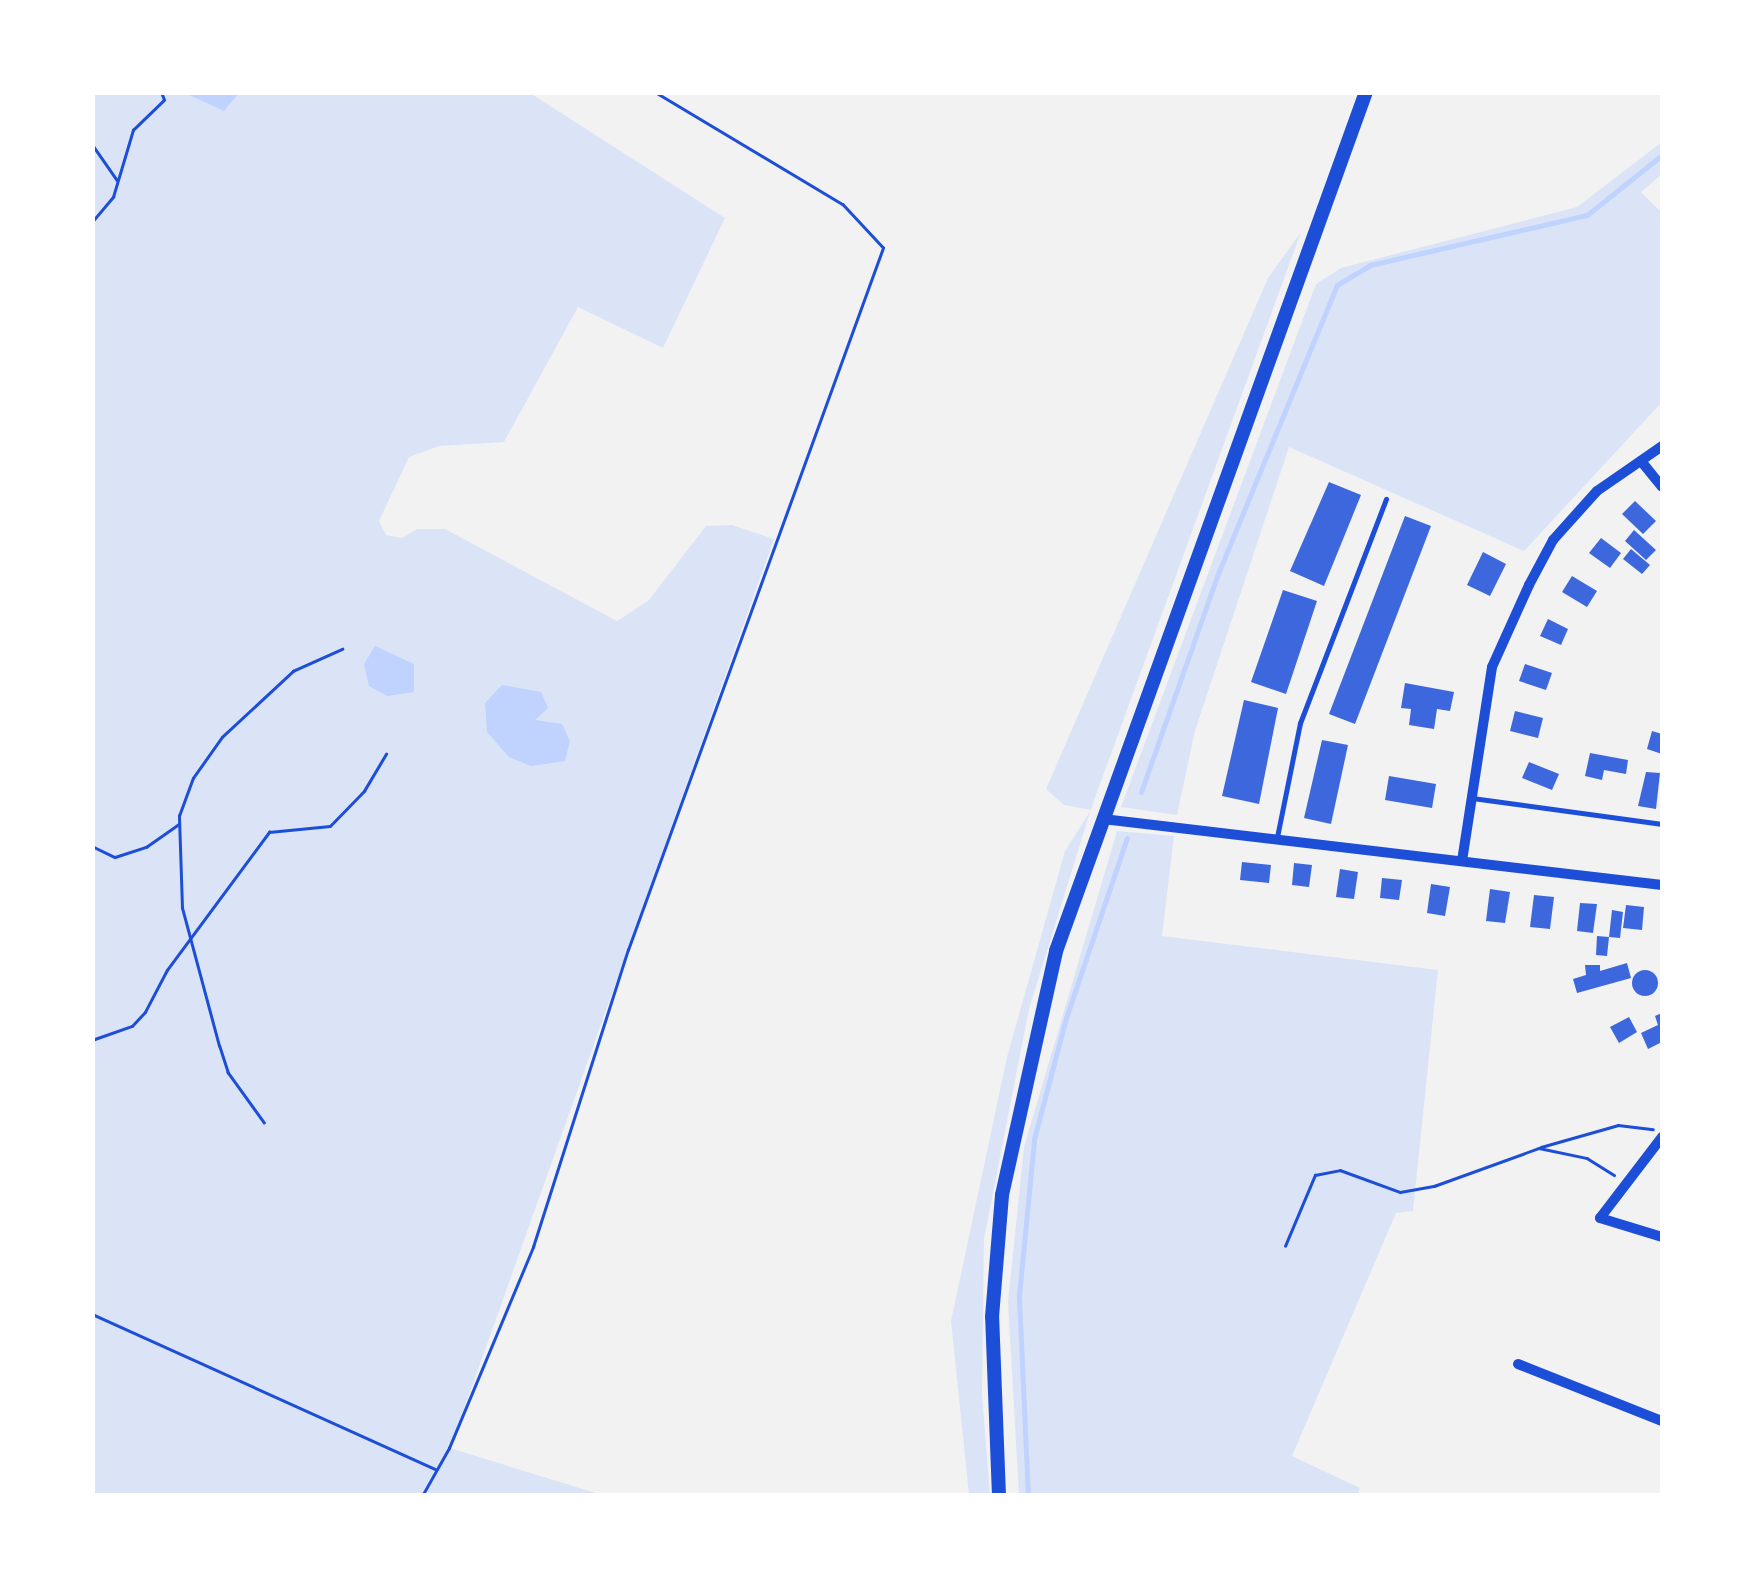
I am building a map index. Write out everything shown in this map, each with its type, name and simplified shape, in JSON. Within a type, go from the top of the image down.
[{"type":"main road","points":[[999,1496],[992,1317],[1002,1195],[1056,950],[1366,92]]},
{"type":"street","points":[[1462,861],[1492,667],[1529,585],[1553,540],[1586,504],[1662,446]]},
{"type":"street","points":[[1641,461],[1662,487]]},
{"type":"street","points":[[1104,819],[1662,885]]},
{"type":"street","points":[[1662,1136],[1600,1218],[1662,1237]]},
{"type":"street","points":[[1518,1364],[1662,1421]]},
{"type":"lane","points":[[1276,840],[1300,723],[1386,499]]},
{"type":"lane","points":[[1472,798],[1662,824]]},
{"type":"path","points":[[92,222],[113,198],[134,130],[164,100],[161,92]]},
{"type":"path","points":[[422,1496],[533,1247],[628,950],[883,248],[843,205],[654,92]]},
{"type":"path","points":[[92,144],[117,181]]},
{"type":"path","points":[[92,528],[92,582]]},
{"type":"path","points":[[264,1123],[228,1073],[180,888],[178,824],[193,778],[222,737],[293,671],[342,649]]},
{"type":"path","points":[[92,1040],[132,1026],[269,832],[330,826],[364,792],[386,754]]},
{"type":"path","points":[[92,846],[115,857],[146,847],[178,824]]},
{"type":"path","points":[[1285,1246],[1314,1175],[1340,1170],[1400,1192],[1434,1186],[1618,1125],[1644,1124],[1662,1136]]},
{"type":"path","points":[[1540,1148],[1586,1158],[1626,1182]]},
{"type":"path","points":[[92,1314],[437,1469]]},
{"type":"shaded area","points":[[92,93],[530,93],[725,218],[663,348],[578,307],[504,442],[439,446],[409,457],[379,521],[386,535],[402,538],[417,529],[445,529],[617,621],[648,601],[706,526],[732,525],[774,539],[450,1448],[602,1495],[93,1495]]},
{"type":"shaded area","points":[[1662,142],[1662,174],[1641,192],[1662,213],[1662,402],[1524,551],[1289,447],[1195,731],[1177,815],[1121,807],[1316,284],[1341,268],[1577,207]]},
{"type":"shaded area","points":[[1301,232],[1091,809],[1064,805],[1046,789],[1268,278]]},
{"type":"shaded area","points":[[1090,811],[1029,1009],[984,1239],[982,1394],[990,1495],[969,1495],[951,1321],[1007,1057],[1065,851]]},
{"type":"shaded area","points":[[1117,831],[1174,836],[1162,936],[1438,970],[1413,1211],[1396,1213],[1292,1456],[1360,1488],[1357,1496],[1019,1496],[1008,1302],[1024,1147]]},
{"type":"water","points":[[185,92],[239,93],[224,111]]},
{"type":"water","points":[[375,646],[414,664],[414,692],[387,696],[369,686],[364,664]]},
{"type":"water","points":[[502,685],[541,692],[548,708],[535,720],[562,724],[570,741],[565,761],[531,766],[509,757],[487,732],[485,703]]},
{"type":"building","points":[[1329,482],[1361,495],[1324,586],[1290,571]]},
{"type":"building","points":[[1635,501],[1656,521],[1643,534],[1622,514]]},
{"type":"building","points":[[1405,516],[1431,526],[1355,724],[1329,714]]},
{"type":"building","points":[[1634,530],[1656,550],[1646,560],[1625,541]]},
{"type":"building","points":[[1601,538],[1621,553],[1610,568],[1589,553]]},
{"type":"building","points":[[1631,549],[1650,565],[1642,574],[1623,559]]},
{"type":"building","points":[[1483,552],[1506,564],[1490,596],[1467,585]]},
{"type":"building","points":[[1572,576],[1597,591],[1587,607],[1562,592]]},
{"type":"building","points":[[1283,590],[1317,601],[1286,694],[1251,682]]},
{"type":"building","points":[[1548,619],[1568,629],[1561,645],[1540,636]]},
{"type":"building","points":[[1525,664],[1552,673],[1546,690],[1519,681]]},
{"type":"building","points":[[1405,683],[1454,692],[1450,711],[1437,709],[1434,729],[1409,725],[1411,709],[1401,708]]},
{"type":"building","points":[[1244,700],[1278,708],[1259,804],[1222,796]]},
{"type":"building","points":[[1515,711],[1543,718],[1538,738],[1510,731]]},
{"type":"building","points":[[1652,731],[1662,734],[1662,754],[1647,749]]},
{"type":"building","points":[[1322,740],[1348,745],[1331,824],[1304,818]]},
{"type":"building","points":[[1590,753],[1628,760],[1626,774],[1604,770],[1602,780],[1585,776]]},
{"type":"building","points":[[1529,762],[1559,774],[1552,790],[1522,778]]},
{"type":"building","points":[[1646,772],[1660,773],[1656,809],[1638,806]]},
{"type":"building","points":[[1389,776],[1436,784],[1432,808],[1385,800]]},
{"type":"building","points":[[1242,862],[1271,865],[1269,883],[1240,880]]},
{"type":"building","points":[[1294,863],[1312,865],[1309,887],[1292,885]]},
{"type":"building","points":[[1340,869],[1358,872],[1354,899],[1336,897]]},
{"type":"building","points":[[1382,878],[1402,880],[1399,900],[1380,898]]},
{"type":"building","points":[[1431,884],[1450,887],[1445,916],[1427,913]]},
{"type":"building","points":[[1490,889],[1510,892],[1505,923],[1486,921]]},
{"type":"building","points":[[1534,895],[1554,897],[1550,929],[1530,927]]},
{"type":"building","points":[[1580,903],[1597,904],[1593,933],[1577,931]]},
{"type":"building","points":[[1626,905],[1644,907],[1642,930],[1623,928]]},
{"type":"building","points":[[1612,910],[1623,912],[1620,938],[1609,937]]},
{"type":"building","points":[[1597,936],[1609,937],[1607,956],[1596,955]]},
{"type":"building","points":[[1627,963],[1631,978],[1577,993],[1573,979],[1586,975],[1585,965],[1600,965],[1600,971]]},
{"type":"building","points":[[1645,970],[1654,974],[1658,983],[1654,992],[1645,996],[1636,992],[1632,983],[1636,974]]},
{"type":"building","points":[[1662,1013],[1662,1042],[1648,1049],[1641,1033],[1658,1025],[1655,1016]]},
{"type":"building","points":[[1629,1017],[1637,1032],[1619,1043],[1610,1027]]},
{"type":"waterway","points":[[1141,792],[1217,576],[1337,285],[1370,265],[1587,215],[1662,155]]},
{"type":"waterway","points":[[1028,1496],[1019,1296],[1034,1139],[1066,1018],[1127,838]]}]
